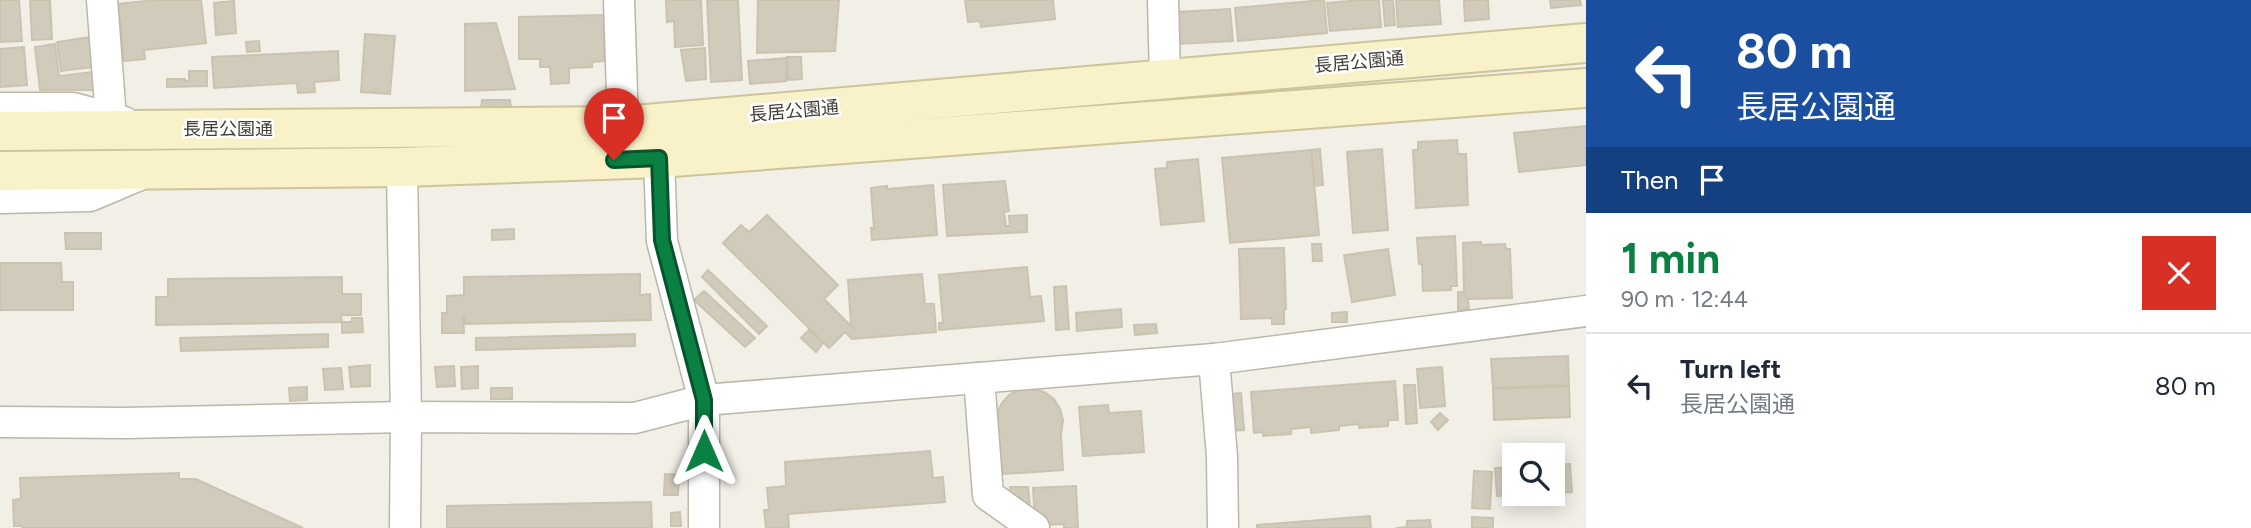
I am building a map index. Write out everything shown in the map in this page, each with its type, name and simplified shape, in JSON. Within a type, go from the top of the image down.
[{"type":"main road","name":"長居公園通","points":[[0,131],[623,126],[1586,43]]},
{"type":"main road","name":"長居公園通","points":[[0,171],[402,167],[659,158],[1586,88]]},
{"type":"street","points":[[102,0],[111,118]]},
{"type":"street","points":[[619,0],[623,126]]},
{"type":"street","points":[[1163,0],[1165,79]]},
{"type":"street","points":[[0,108],[73,108],[154,130]]},
{"type":"street","points":[[659,158],[662,240],[704,400],[704,528]]},
{"type":"street","points":[[402,167],[407,417],[405,528]]},
{"type":"street","points":[[0,198],[90,196],[152,169]]},
{"type":"street","points":[[0,422],[125,424],[407,417],[635,418],[704,400],[1214,359],[1586,311]]},
{"type":"street","points":[[1214,359],[1222,457],[1223,528]]},
{"type":"street","points":[[979,378],[988,495],[1034,528]]},
{"type":"building","points":[[0,0],[19,0],[22,41],[0,42]]},
{"type":"building","points":[[30,0],[50,0],[52,39],[32,40]]},
{"type":"building","points":[[155,0],[201,0],[206,43],[144,50],[145,59],[124,61],[118,4]]},
{"type":"building","points":[[666,0],[701,0],[703,45],[675,47],[674,21],[667,22]]},
{"type":"building","points":[[707,0],[738,0],[742,80],[711,82]]},
{"type":"building","points":[[758,0],[839,0],[835,51],[757,53]]},
{"type":"building","points":[[965,0],[1053,0],[1055,19],[981,27],[980,21],[968,22]]},
{"type":"building","points":[[1324,0],[1327,33],[1238,41],[1235,8]]},
{"type":"building","points":[[1379,0],[1381,27],[1330,31],[1327,3]]},
{"type":"building","points":[[1383,0],[1393,0],[1395,25],[1385,26]]},
{"type":"building","points":[[1396,0],[1439,0],[1441,24],[1398,27]]},
{"type":"building","points":[[1464,0],[1488,0],[1489,19],[1465,21]]},
{"type":"building","points":[[1550,0],[1580,0],[1581,5],[1551,8]]},
{"type":"building","points":[[234,1],[236,33],[216,35],[214,3]]},
{"type":"building","points":[[1230,9],[1233,41],[1176,44],[1176,12]]},
{"type":"building","points":[[604,15],[604,61],[592,62],[592,67],[569,68],[569,83],[551,84],[550,67],[540,67],[540,59],[519,59],[519,17]]},
{"type":"building","points":[[496,23],[515,89],[465,91],[465,24]]},
{"type":"building","points":[[365,34],[395,36],[390,94],[361,92]]},
{"type":"building","points":[[91,37],[95,67],[61,71],[57,42]]},
{"type":"building","points":[[259,41],[260,51],[247,52],[246,42]]},
{"type":"building","points":[[55,44],[59,76],[101,71],[102,79],[93,90],[40,90],[35,47]]},
{"type":"building","points":[[24,47],[27,85],[0,87],[0,49]]},
{"type":"building","points":[[705,48],[706,79],[686,81],[681,50]]},
{"type":"building","points":[[338,51],[339,80],[314,82],[315,92],[298,93],[297,83],[214,88],[212,57]]},
{"type":"building","points":[[787,57],[801,57],[802,79],[788,80]]},
{"type":"building","points":[[786,58],[786,81],[750,84],[748,61]]},
{"type":"building","points":[[189,71],[207,71],[207,86],[167,87],[167,79],[189,81]]},
{"type":"building","points":[[482,100],[510,100],[511,109],[481,109]]},
{"type":"building","points":[[1586,126],[1586,165],[1519,172],[1514,133]]},
{"type":"building","points":[[1457,140],[1458,154],[1466,154],[1468,205],[1416,208],[1413,150],[1418,150],[1418,142]]},
{"type":"building","points":[[1320,149],[1323,185],[1315,186],[1311,150]]},
{"type":"building","points":[[1382,149],[1388,230],[1353,233],[1347,152]]},
{"type":"building","points":[[1311,150],[1319,235],[1230,243],[1222,158]]},
{"type":"building","points":[[1198,159],[1204,221],[1161,225],[1155,169],[1167,168],[1167,162]]},
{"type":"building","points":[[1005,181],[1009,211],[1004,212],[1006,226],[1010,226],[1009,216],[1027,215],[1027,232],[947,236],[943,185]]},
{"type":"building","points":[[933,185],[937,235],[872,240],[871,228],[874,229],[871,188]]},
{"type":"building","points":[[767,215],[838,285],[824,299],[851,326],[848,280],[922,274],[925,304],[934,304],[936,332],[852,339],[845,332],[829,348],[723,243],[741,225],[749,232]]},
{"type":"building","points":[[514,229],[514,239],[492,240],[492,230]]},
{"type":"building","points":[[65,233],[101,233],[101,249],[66,249]]},
{"type":"building","points":[[1455,236],[1457,286],[1451,286],[1451,290],[1423,291],[1417,238]]},
{"type":"building","points":[[1481,242],[1481,245],[1505,244],[1506,249],[1510,249],[1512,298],[1468,299],[1469,309],[1458,310],[1458,292],[1464,292],[1463,243]]},
{"type":"building","points":[[1312,244],[1321,244],[1322,261],[1313,261]]},
{"type":"building","points":[[1284,248],[1284,324],[1272,324],[1272,318],[1241,319],[1239,249]]},
{"type":"building","points":[[1388,249],[1395,295],[1352,302],[1344,255]]},
{"type":"building","points":[[0,263],[61,263],[62,282],[73,282],[73,310],[0,310]]},
{"type":"building","points":[[1027,267],[1030,297],[1041,296],[1044,321],[939,330],[939,323],[943,323],[939,275]]},
{"type":"building","points":[[708,270],[767,326],[759,334],[702,277]]},
{"type":"building","points":[[640,274],[640,295],[650,294],[651,320],[465,324],[463,317],[464,333],[442,333],[442,313],[447,313],[447,296],[464,295],[464,277]]},
{"type":"building","points":[[342,277],[342,294],[361,294],[361,315],[341,315],[342,322],[156,325],[156,297],[168,297],[168,279]]},
{"type":"building","points":[[1066,286],[1069,329],[1056,330],[1054,287]]},
{"type":"building","points":[[704,291],[755,338],[745,347],[694,300]]},
{"type":"building","points":[[1121,309],[1122,327],[1077,331],[1076,313]]},
{"type":"building","points":[[1347,312],[1347,322],[1332,322],[1332,313]]},
{"type":"building","points":[[352,318],[362,318],[363,332],[342,333],[342,322],[352,322]]},
{"type":"building","points":[[1156,324],[1157,333],[1135,335],[1134,325]]},
{"type":"building","points":[[809,330],[823,343],[816,352],[801,338]]},
{"type":"building","points":[[328,334],[328,347],[181,351],[180,338]]},
{"type":"building","points":[[635,334],[635,346],[476,350],[476,338]]},
{"type":"building","points":[[1568,356],[1569,385],[1493,388],[1491,359]]},
{"type":"building","points":[[370,365],[370,386],[351,387],[349,367]]},
{"type":"building","points":[[454,366],[455,386],[437,387],[435,367]]},
{"type":"building","points":[[478,366],[478,388],[462,389],[461,367]]},
{"type":"building","points":[[1442,367],[1445,406],[1420,408],[1417,369]]},
{"type":"building","points":[[341,368],[343,389],[325,390],[323,369]]},
{"type":"building","points":[[1395,381],[1398,420],[1388,420],[1388,426],[1359,428],[1359,424],[1339,426],[1339,430],[1311,433],[1311,427],[1291,429],[1291,434],[1263,436],[1263,432],[1254,433],[1251,392]]},
{"type":"building","points":[[1404,385],[1415,385],[1417,423],[1406,424]]},
{"type":"building","points":[[1569,386],[1570,417],[1494,420],[1493,389]]},
{"type":"building","points":[[307,387],[307,400],[290,401],[289,388]]},
{"type":"building","points":[[491,388],[512,388],[512,399],[491,399]]},
{"type":"building","points":[[1033,389],[1054,399],[1060,409],[1063,420],[1063,470],[1003,474],[996,425],[997,413],[1010,394]]},
{"type":"building","points":[[1241,393],[1244,430],[1232,431],[1230,394]]},
{"type":"building","points":[[1108,405],[1109,413],[1141,411],[1144,452],[1083,456],[1079,407]]},
{"type":"building","points":[[1440,413],[1448,420],[1438,430],[1431,422]]},
{"type":"building","points":[[930,451],[933,478],[943,477],[945,502],[788,514],[789,527],[766,528],[764,510],[769,510],[767,488],[786,486],[785,462]]},
{"type":"building","points":[[1565,464],[1570,464],[1572,492],[1565,492]]},
{"type":"building","points":[[1495,468],[1502,468],[1502,496],[1497,496]]},
{"type":"building","points":[[1474,471],[1492,472],[1490,509],[1472,508]]},
{"type":"building","points":[[179,473],[179,479],[196,479],[303,528],[14,526],[13,500],[21,499],[20,478]]},
{"type":"building","points":[[665,474],[679,475],[678,495],[664,495]]},
{"type":"building","points":[[1076,486],[1078,528],[1064,528],[1064,524],[1041,525],[1035,521],[1033,488]]},
{"type":"building","points":[[1010,487],[1028,487],[1030,507],[1011,499]]},
{"type":"building","points":[[651,502],[652,528],[447,528],[447,506]]},
{"type":"building","points":[[680,512],[681,526],[671,526],[671,513]]},
{"type":"building","points":[[1370,516],[1371,528],[1257,528],[1257,525]]},
{"type":"building","points":[[1472,517],[1493,518],[1493,528],[1472,528]]},
{"type":"building","points":[[1430,520],[1431,528],[1396,528],[1407,527],[1407,521]]},
{"type":"route","points":[[614,160],[659,158],[662,240],[704,400],[704,451]]}]
